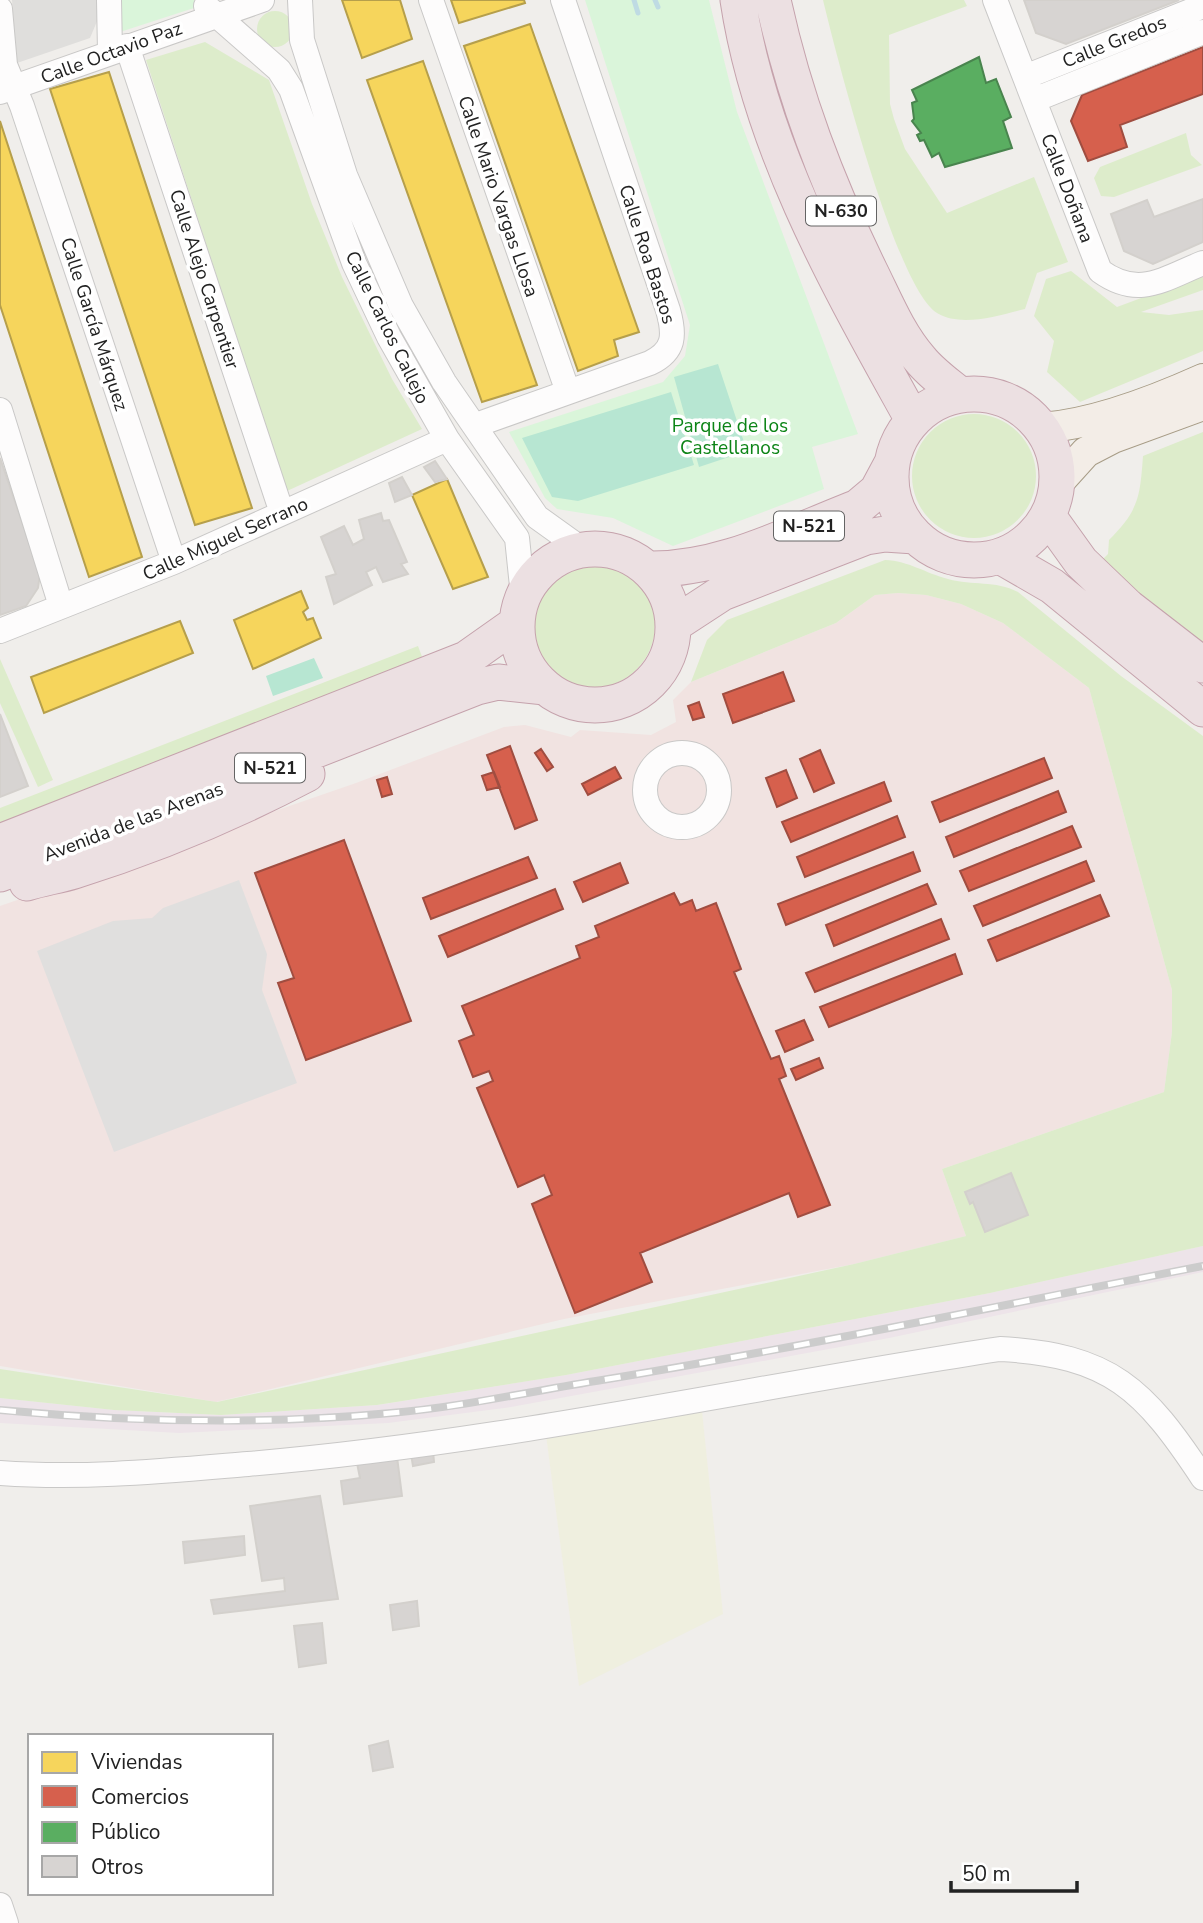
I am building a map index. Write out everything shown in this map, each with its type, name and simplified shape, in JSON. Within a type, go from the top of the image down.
[{"type":"highway","name":"N-630","points":[[738,0],[773,130],[813,230],[856,321],[913,420]]},
{"type":"highway","name":"N-630","points":[[773,0],[809,129],[844,218],[902,332],[920,360],[960,395]]},
{"type":"highway","points":[[983,394],[1006,400],[1026,411],[1042,428],[1052,445],[1058,483],[1048,516],[1036,534],[1019,547],[1000,556],[978,560],[957,559],[935,550],[915,536],[900,515],[891,490],[892,463],[899,440],[913,420],[935,404],[960,395],[983,394]]},
{"type":"highway","name":"N-521","points":[[648,569],[677,570],[708,565],[858,507],[877,491],[892,463]]},
{"type":"highway","points":[[1048,516],[1081,562],[1128,607],[1203,665]]},
{"type":"highway","name":"N-521","points":[[673,625],[722,593],[866,537],[885,534],[915,536]]},
{"type":"highway","points":[[520,609],[537,574],[558,558],[583,550]]},
{"type":"highway","name":"N-521","points":[[520,609],[519,647],[529,669],[545,687],[563,698],[584,705],[607,704],[630,697],[650,683],[663,666],[671,646],[673,625],[666,595],[648,569],[628,556],[606,550],[583,550]]},
{"type":"highway","points":[[1000,556],[1052,586],[1203,709]]},
{"type":"highway","name":"Avenida de las Arenas","points":[[0,842],[466,659],[520,609]]},
{"type":"highway","name":"Avenida de las Arenas","points":[[0,874],[477,687],[498,682],[545,687]]},
{"type":"highway","points":[[0,891],[103,861],[263,797],[328,763],[374,727]]},
{"type":"main road","points":[[1042,428],[1062,426],[1105,414],[1203,379]]},
{"type":"main road","points":[[1058,483],[1086,452],[1113,438],[1203,405]]},
{"type":"street","name":"Calle Alejo Carpentier","points":[[109,0],[118,49],[282,513]]},
{"type":"street","name":"Calle Mario Vargas Llosa","points":[[431,0],[568,392]]},
{"type":"street","name":"Calle Roa Bastos","points":[[476,425],[657,360],[670,348],[673,334],[563,0]]},
{"type":"street","name":"Calle Doñana","points":[[995,0],[1100,271],[1117,283],[1142,287],[1203,263]]},
{"type":"street","name":"Calle Octavio Paz","points":[[6,90],[182,27],[208,10],[267,1]]},
{"type":"street","name":"Calle Carlos Callejo","points":[[267,1],[291,7],[302,21],[345,175],[381,262],[422,345],[537,517],[583,550]]},
{"type":"street","points":[[259,52],[249,25],[267,1]]},
{"type":"street","name":"Calle Gredos","points":[[1025,77],[1203,6]]},
{"type":"street","name":"Calle García Márquez","points":[[0,9],[6,90],[22,106],[174,562]]},
{"type":"street","name":"Calle Carlos Callejo","points":[[208,10],[279,70],[291,89],[354,263],[402,362],[447,439],[517,538],[520,609]]},
{"type":"street","points":[[182,27],[229,38],[259,52],[280,56],[288,53],[302,21]]},
{"type":"street","name":"Calle Gredos","points":[[1034,100],[1203,32]]},
{"type":"street","points":[[0,410],[61,606]]},
{"type":"street","name":"Calle Miguel Serrano","points":[[0,631],[174,562],[447,439]]},
{"type":"street","points":[[0,1473],[104,1477],[352,1455],[510,1433],[1000,1349],[1043,1352],[1072,1360],[1106,1372],[1136,1391],[1167,1424],[1203,1478]]},
{"type":"street","points":[[0,1905],[6,1923]]},
{"type":"shaded area","points":[[12,0],[98,0],[98,19],[90,38],[17,63]]},
{"type":"shaded area","points":[[875,595],[926,595],[961,604],[1003,623],[1089,688],[1172,990],[1172,1032],[1164,1092],[942,1169],[966,1236],[854,1264],[564,1319],[216,1402],[0,1366],[0,906],[356,783],[504,727],[525,725],[571,737],[580,730],[651,735],[676,722],[673,700],[691,682],[836,623]]},
{"type":"shaded area","points":[[239,880],[267,954],[262,990],[297,1083],[114,1152],[37,951],[113,921],[152,918],[163,908]]},
{"type":"shaded area","points":[[1203,1246],[1203,1272],[889,1338],[511,1407],[388,1423],[179,1433],[0,1423],[0,1398],[114,1410],[221,1415],[378,1405],[566,1375],[990,1293]]},
{"type":"green space","points":[[120,0],[194,0],[194,8],[120,32]]},
{"type":"green space","name":"Parque de los Castellanos","points":[[585,0],[709,0],[737,112],[858,434],[812,447],[824,489],[673,546],[613,518],[557,509],[545,498],[509,432],[663,382],[685,356],[690,325]]},
{"type":"green space","points":[[823,0],[964,0],[967,6],[889,35],[890,104],[905,149],[947,213],[1034,177],[1068,262],[1037,273],[1025,309],[981,319],[958,320],[937,313],[921,295],[886,217],[854,116]]},
{"type":"green space","points":[[275,11],[288,16],[293,29],[288,42],[275,47],[262,42],[257,29],[262,16]]},
{"type":"green space","points":[[205,42],[269,80],[312,204],[342,277],[392,379],[422,429],[287,491],[146,60]]},
{"type":"green space","points":[[1186,133],[1191,155],[1202,165],[1114,197],[1101,196],[1094,178],[1100,167]]},
{"type":"green space","points":[[1071,271],[1117,307],[1203,275],[1203,290],[1141,312],[1169,315],[1203,310],[1203,351],[1080,402],[1047,372],[1054,341],[1034,316],[1046,279]]},
{"type":"green space","points":[[718,364],[747,451],[699,467],[674,377]]},
{"type":"green space","points":[[671,392],[694,465],[578,501],[552,497],[522,438]]},
{"type":"green space","points":[[974,414],[998,419],[1018,432],[1031,452],[1036,476],[1031,500],[1018,520],[998,533],[974,538],[950,533],[930,520],[917,500],[912,476],[917,452],[930,432],[950,419]]},
{"type":"green space","points":[[1203,432],[1203,645],[1152,606],[1102,560],[1108,554],[1109,540],[1127,520],[1136,502],[1143,456]]},
{"type":"green space","points":[[885,560],[948,579],[992,584],[1018,592],[1121,676],[1203,736],[1203,1246],[990,1293],[566,1375],[377,1405],[221,1415],[114,1410],[0,1398],[0,1369],[217,1402],[854,1264],[966,1236],[942,1169],[1164,1092],[1172,1032],[1172,990],[1089,688],[1003,623],[961,604],[926,595],[898,593],[875,595],[836,623],[691,682],[707,640],[727,620]]},
{"type":"green space","points":[[592,562],[616,567],[637,580],[650,601],[655,625],[650,649],[637,670],[616,683],[592,688],[568,683],[547,670],[534,649],[529,625],[534,601],[547,580],[568,567]]},
{"type":"green space","points":[[418,646],[424,662],[0,825],[0,808]]},
{"type":"green space","points":[[314,658],[323,678],[273,696],[266,676]]},
{"type":"green space","points":[[0,659],[53,780],[38,787],[0,703]]},
{"type":"green space","points":[[702,1411],[723,1614],[579,1686],[546,1435]]},
{"type":"building: Viviendas","points":[[342,0],[400,0],[412,39],[362,58]]},
{"type":"building: Viviendas","points":[[451,0],[524,0],[525,3],[459,23]]},
{"type":"building: Viviendas","points":[[530,24],[639,332],[614,340],[618,356],[578,371],[464,46]]},
{"type":"building: Viviendas","points":[[423,61],[537,385],[482,402],[367,80]]},
{"type":"building: Viviendas","points":[[109,72],[252,508],[195,525],[50,89]]},
{"type":"building: Viviendas","points":[[0,121],[142,557],[89,577],[0,305]]},
{"type":"building: Viviendas","points":[[447,479],[488,577],[453,589],[412,495]]},
{"type":"building: Viviendas","points":[[301,591],[308,608],[303,612],[307,620],[313,618],[321,638],[253,669],[234,620]]},
{"type":"building: Viviendas","points":[[180,621],[193,653],[44,713],[31,677]]},
{"type":"building: Comercios","points":[[1203,47],[1203,94],[1120,125],[1127,147],[1088,161],[1071,121],[1082,95]]},
{"type":"building: Comercios","points":[[783,672],[794,701],[733,723],[723,694]]},
{"type":"building: Comercios","points":[[699,702],[704,717],[693,720],[688,706]]},
{"type":"building: Comercios","points":[[510,746],[537,820],[515,829],[487,755]]},
{"type":"building: Comercios","points":[[541,749],[553,767],[547,771],[535,753]]},
{"type":"building: Comercios","points":[[820,750],[834,783],[814,792],[800,759]]},
{"type":"building: Comercios","points":[[1044,758],[1052,778],[940,822],[932,802]]},
{"type":"building: Comercios","points":[[615,767],[621,778],[588,795],[582,784]]},
{"type":"building: Comercios","points":[[786,770],[797,798],[777,807],[766,778]]},
{"type":"building: Comercios","points":[[494,772],[500,787],[487,790],[482,776]]},
{"type":"building: Comercios","points":[[387,777],[392,794],[382,797],[377,780]]},
{"type":"building: Comercios","points":[[884,782],[891,801],[791,842],[782,822]]},
{"type":"building: Comercios","points":[[1058,791],[1066,812],[954,857],[946,837]]},
{"type":"building: Comercios","points":[[897,816],[905,837],[805,877],[797,857]]},
{"type":"building: Comercios","points":[[1072,826],[1081,847],[969,891],[960,871]]},
{"type":"building: Comercios","points":[[344,840],[411,1021],[306,1060],[278,983],[294,978],[255,873]]},
{"type":"building: Comercios","points":[[913,852],[920,871],[786,925],[778,904]]},
{"type":"building: Comercios","points":[[528,857],[537,878],[431,919],[423,898]]},
{"type":"building: Comercios","points":[[1086,861],[1094,881],[983,926],[974,906]]},
{"type":"building: Comercios","points":[[620,863],[628,883],[583,902],[574,882]]},
{"type":"building: Comercios","points":[[927,884],[936,904],[834,946],[826,925]]},
{"type":"building: Comercios","points":[[555,889],[563,909],[448,957],[439,936]]},
{"type":"building: Comercios","points":[[674,893],[680,905],[692,900],[696,911],[716,903],[741,969],[734,972],[771,1059],[779,1056],[786,1076],[779,1079],[830,1205],[798,1217],[789,1193],[640,1253],[652,1282],[575,1313],[532,1204],[552,1195],[544,1175],[518,1187],[477,1088],[493,1081],[489,1071],[473,1077],[459,1041],[474,1035],[462,1006],[580,958],[576,946],[599,937],[595,926]]},
{"type":"building: Comercios","points":[[1100,895],[1109,916],[997,961],[988,940]]},
{"type":"building: Comercios","points":[[941,919],[949,939],[815,992],[806,973]]},
{"type":"building: Comercios","points":[[955,954],[962,974],[829,1027],[820,1007]]},
{"type":"building: Comercios","points":[[804,1020],[813,1040],[785,1052],[776,1031]]},
{"type":"building: Comercios","points":[[819,1058],[823,1068],[796,1080],[791,1069]]},
{"type":"building: Público","points":[[979,57],[986,83],[996,79],[1011,117],[1003,121],[1012,148],[945,167],[939,153],[932,157],[924,140],[920,141],[917,135],[921,133],[912,121],[912,103],[917,101],[912,90]]},
{"type":"building: Otros","points":[[1024,0],[1179,0],[1066,44],[1036,33]]},
{"type":"building: Otros","points":[[1203,199],[1203,242],[1153,264],[1124,251],[1111,214],[1147,200],[1154,217]]},
{"type":"building: Otros","points":[[0,458],[40,574],[38,588],[26,606],[0,615]]},
{"type":"building: Otros","points":[[435,461],[447,479],[435,482],[424,467]]},
{"type":"building: Otros","points":[[402,477],[412,495],[395,502],[389,483]]},
{"type":"building: Otros","points":[[381,513],[383,521],[389,520],[407,562],[401,564],[408,574],[383,582],[376,567],[366,572],[372,585],[334,604],[326,577],[336,574],[321,537],[344,526],[353,545],[364,539],[359,520]]},
{"type":"building: Otros","points":[[0,714],[28,786],[0,797]]},
{"type":"building: Otros","points":[[1011,1173],[1028,1215],[985,1232],[973,1202],[970,1204],[965,1192]]},
{"type":"building: Otros","points":[[433,1451],[434,1462],[413,1466],[411,1454]]},
{"type":"building: Otros","points":[[397,1457],[402,1496],[344,1504],[341,1481],[360,1478],[357,1463]]},
{"type":"building: Otros","points":[[320,1496],[338,1599],[214,1614],[211,1600],[285,1591],[284,1578],[262,1581],[250,1506]]},
{"type":"building: Otros","points":[[244,1536],[245,1555],[185,1563],[183,1542]]},
{"type":"building: Otros","points":[[417,1601],[419,1626],[393,1630],[390,1605]]},
{"type":"building: Otros","points":[[322,1623],[326,1663],[299,1667],[294,1626]]},
{"type":"building: Otros","points":[[388,1741],[393,1767],[373,1771],[369,1746]]},
{"type":"waterway","points":[[634,0],[638,13]]},
{"type":"waterway","points":[[655,0],[658,7]]},
{"type":"railway","points":[[0,1410],[98,1417],[244,1420],[342,1417],[444,1407],[753,1354],[1203,1266]]}]
